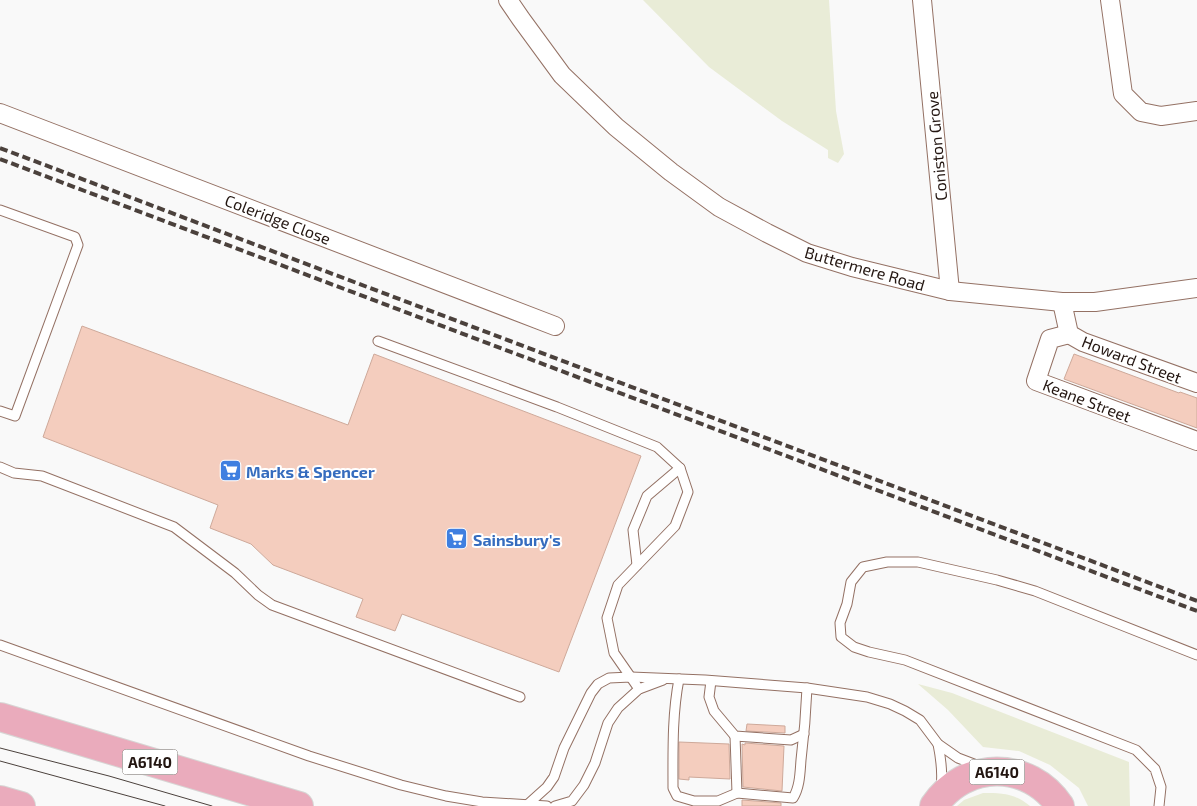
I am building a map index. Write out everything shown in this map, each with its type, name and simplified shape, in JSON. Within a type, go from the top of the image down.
[{"type":"highway","name":"A6140","points":[[0,717],[299,806]]},
{"type":"highway","name":"A6140","points":[[937,802],[954,785],[970,776],[992,771],[1011,772],[1028,777],[1053,796],[1060,806]]},
{"type":"highway","points":[[0,800],[21,806]]},
{"type":"street","name":"Buttermere Road","points":[[508,0],[562,75],[616,127],[671,172],[719,206],[807,253],[852,267],[950,291],[1062,302],[1095,302],[1197,288]]},
{"type":"street","name":"Coniston Grove","points":[[922,0],[950,291]]},
{"type":"street","points":[[1110,0],[1123,94],[1141,112],[1162,116],[1197,111]]},
{"type":"street","name":"Coleridge Close","points":[[0,113],[555,326]]},
{"type":"street","name":"Howard Street","points":[[1062,302],[1069,334],[1083,342],[1197,383]]},
{"type":"street","name":"Keane Street","points":[[1069,334],[1050,339],[1036,381],[1197,441]]},
{"type":"lane","points":[[0,210],[75,238],[78,245],[15,416],[0,411]]},
{"type":"lane","points":[[378,341],[557,407],[657,447],[680,468],[688,492],[675,526],[618,585],[607,618],[614,654],[639,689]]},
{"type":"lane","points":[[0,467],[14,472],[42,476],[174,527],[235,573],[258,595],[272,605],[520,697]]},
{"type":"lane","points":[[637,566],[633,530],[647,496],[680,468]]},
{"type":"lane","points":[[1159,806],[1161,787],[1155,769],[1136,750],[905,660],[854,647],[841,637],[840,623],[847,604],[851,582],[862,567],[887,562],[918,562],[997,580],[1035,591],[1197,655]]},
{"type":"lane","points":[[0,645],[309,756],[401,786],[446,796],[496,803],[548,806]]},
{"type":"lane","points":[[527,804],[548,787],[554,777],[564,748],[594,688],[609,678],[710,680],[807,688],[867,697],[905,710],[920,720],[938,744],[958,758],[992,771]]},
{"type":"lane","points":[[554,806],[572,801],[584,786],[595,763],[608,722],[618,708],[639,689],[668,678]]},
{"type":"lane","points":[[679,679],[674,721],[673,788],[677,796],[694,801],[718,801],[737,793],[793,798],[797,791],[807,688]]},
{"type":"lane","points":[[710,680],[709,697],[714,711],[735,736],[737,793]]},
{"type":"lane","points":[[735,736],[791,740],[804,734]]},
{"type":"lane","points":[[937,802],[942,776],[938,744]]},
{"type":"green space","points":[[643,0],[829,0],[836,111],[844,154],[838,163],[828,158],[828,150],[782,121],[709,67]]},
{"type":"green space","points":[[918,684],[952,693],[1129,762],[1130,806],[1088,806],[1079,788],[1050,765],[1019,751],[983,747],[948,710]]},
{"type":"green space","points":[[983,793],[996,793],[1019,798],[1030,806],[957,806],[964,800]]},
{"type":"building","name":"Sainsbury's","points":[[82,326],[348,425],[374,354],[641,456],[559,672],[402,614],[395,631],[356,617],[363,599],[273,565],[251,544],[210,528],[218,505],[43,437]]},
{"type":"building","points":[[1074,354],[1197,398],[1197,428],[1064,379]]},
{"type":"building","points":[[747,724],[785,726],[785,733],[746,731]]},
{"type":"building","points":[[679,742],[729,744],[730,779],[689,777],[689,780],[679,779]]},
{"type":"building","points":[[745,743],[784,746],[782,791],[743,787],[742,744],[745,745]]},
{"type":"building","points":[[742,800],[781,803],[781,806],[742,806]]},
{"type":"tram line","points":[[0,748],[109,776],[212,806]]},
{"type":"tram line","points":[[0,761],[165,806]]},
{"type":"railway","points":[[0,148],[1197,601]]},
{"type":"railway","points":[[0,159],[1197,611]]},
{"type":"place","name":"Marks & Spencer","points":[[230,471]]},
{"type":"place","name":"Sainsbury's","points":[[457,539]]}]
